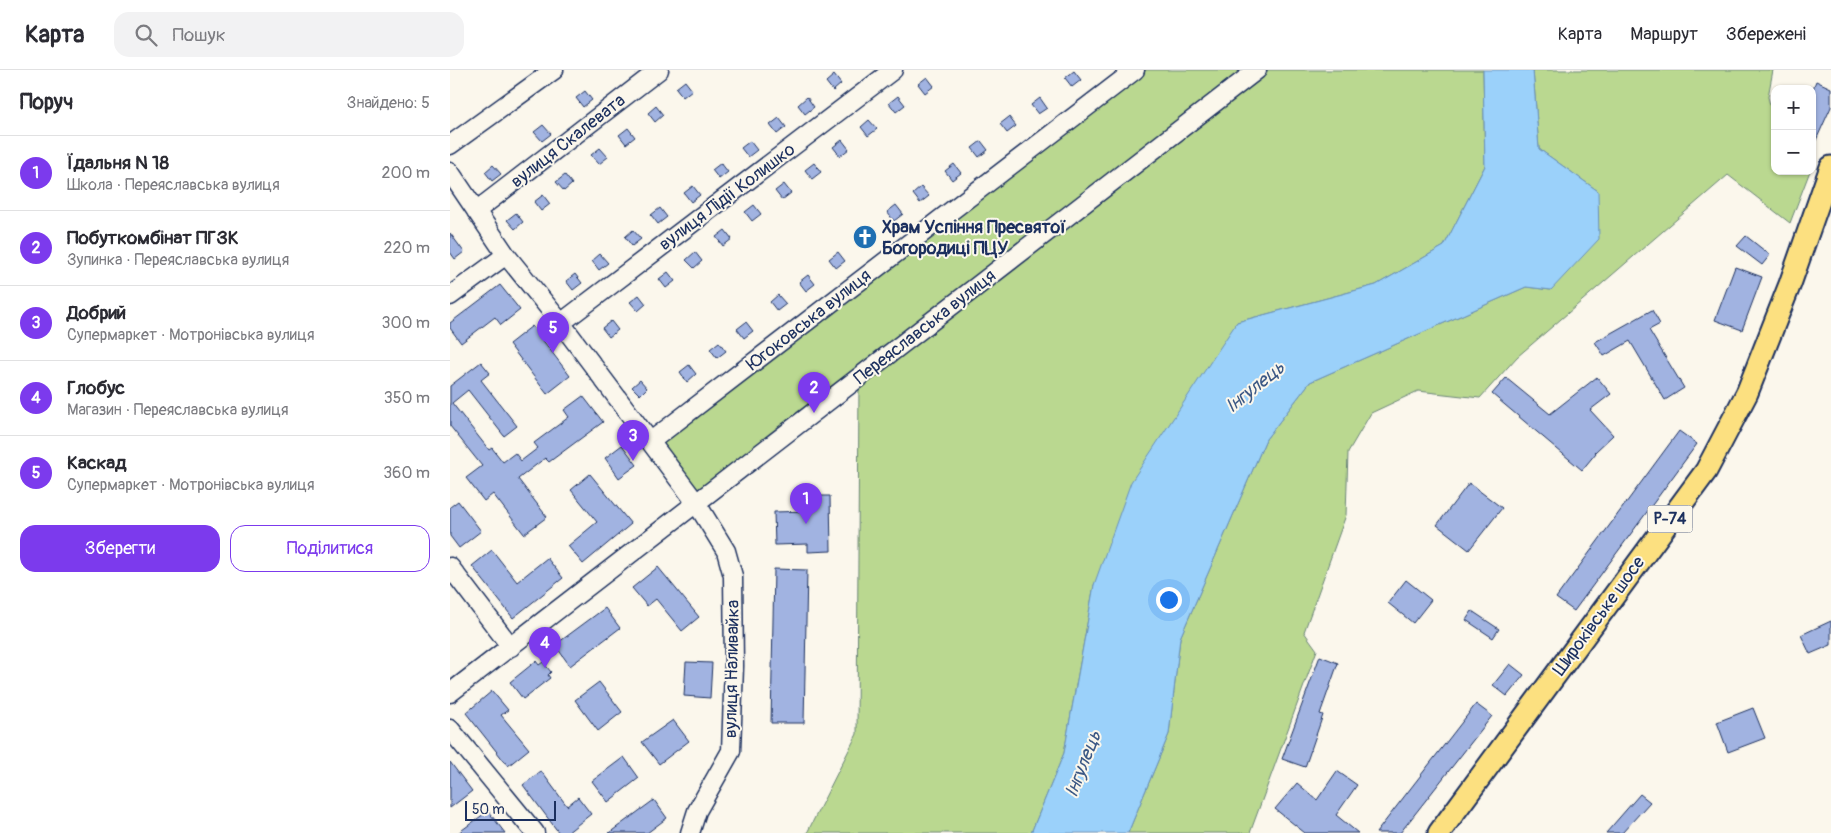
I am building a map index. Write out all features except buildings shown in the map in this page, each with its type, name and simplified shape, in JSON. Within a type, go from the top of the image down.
[{"type":"main road","name":"Широківське шосе","points":[[1439,833],[1706,471],[1747,393],[1790,284],[1831,167]]},
{"type":"street","points":[[450,145],[554,70]]},
{"type":"street","name":"вулиця Скалевата","points":[[476,211],[659,70]]},
{"type":"street","name":"вулиця Лідії Колишко","points":[[561,323],[893,70]]},
{"type":"street","name":"Югоковська вулиця","points":[[651,441],[1134,70]]},
{"type":"street","name":"Переяславська вулиця","points":[[450,694],[1257,70]]},
{"type":"street","name":"вулиця Наливайка","points":[[450,172],[506,255],[561,323],[697,504],[726,551],[733,576],[734,666],[731,751],[697,811],[690,833]]},
{"type":"street","points":[[450,296],[506,255]]},
{"type":"street","points":[[450,566],[511,647]]},
{"type":"street","points":[[450,729],[534,833]]},
{"type":"green space","points":[[1136,70],[1483,70],[1485,166],[1444,246],[1376,285],[1237,322],[1094,585],[1064,753],[1031,833],[807,833],[857,734],[859,379],[697,504],[651,441]]},
{"type":"green space","points":[[1533,70],[1773,70],[1768,97],[1771,109],[1771,175],[1808,175],[1790,223],[1728,175],[1517,357],[1480,398],[1418,391],[1371,413],[1348,452],[1346,515],[1304,632],[1317,650],[1250,833],[1128,833],[1169,734],[1180,638],[1266,439],[1310,382],[1526,287],[1551,290],[1598,191],[1539,149]]},
{"type":"water","name":"Інгулець","points":[[1483,70],[1533,70],[1539,149],[1598,191],[1599,239],[1551,290],[1526,287],[1310,382],[1266,439],[1180,638],[1169,734],[1128,833],[1031,833],[1064,753],[1094,585],[1131,482],[1237,322],[1376,285],[1444,246],[1485,166]]},
{"type":"place","name":"Храм Успіння Пресвятої Богородиці ПЦУ","points":[[865,237]]},
{"type":"place","name":"Каскад","points":[[553,353]]},
{"type":"place","name":"Побуткомбінат ПГЗК","points":[[814,413]]},
{"type":"place","name":"Добрий","points":[[633,461]]},
{"type":"place","name":"Їдальня N 18","points":[[806,524]]},
{"type":"place","name":"Глобус","points":[[545,668]]}]
